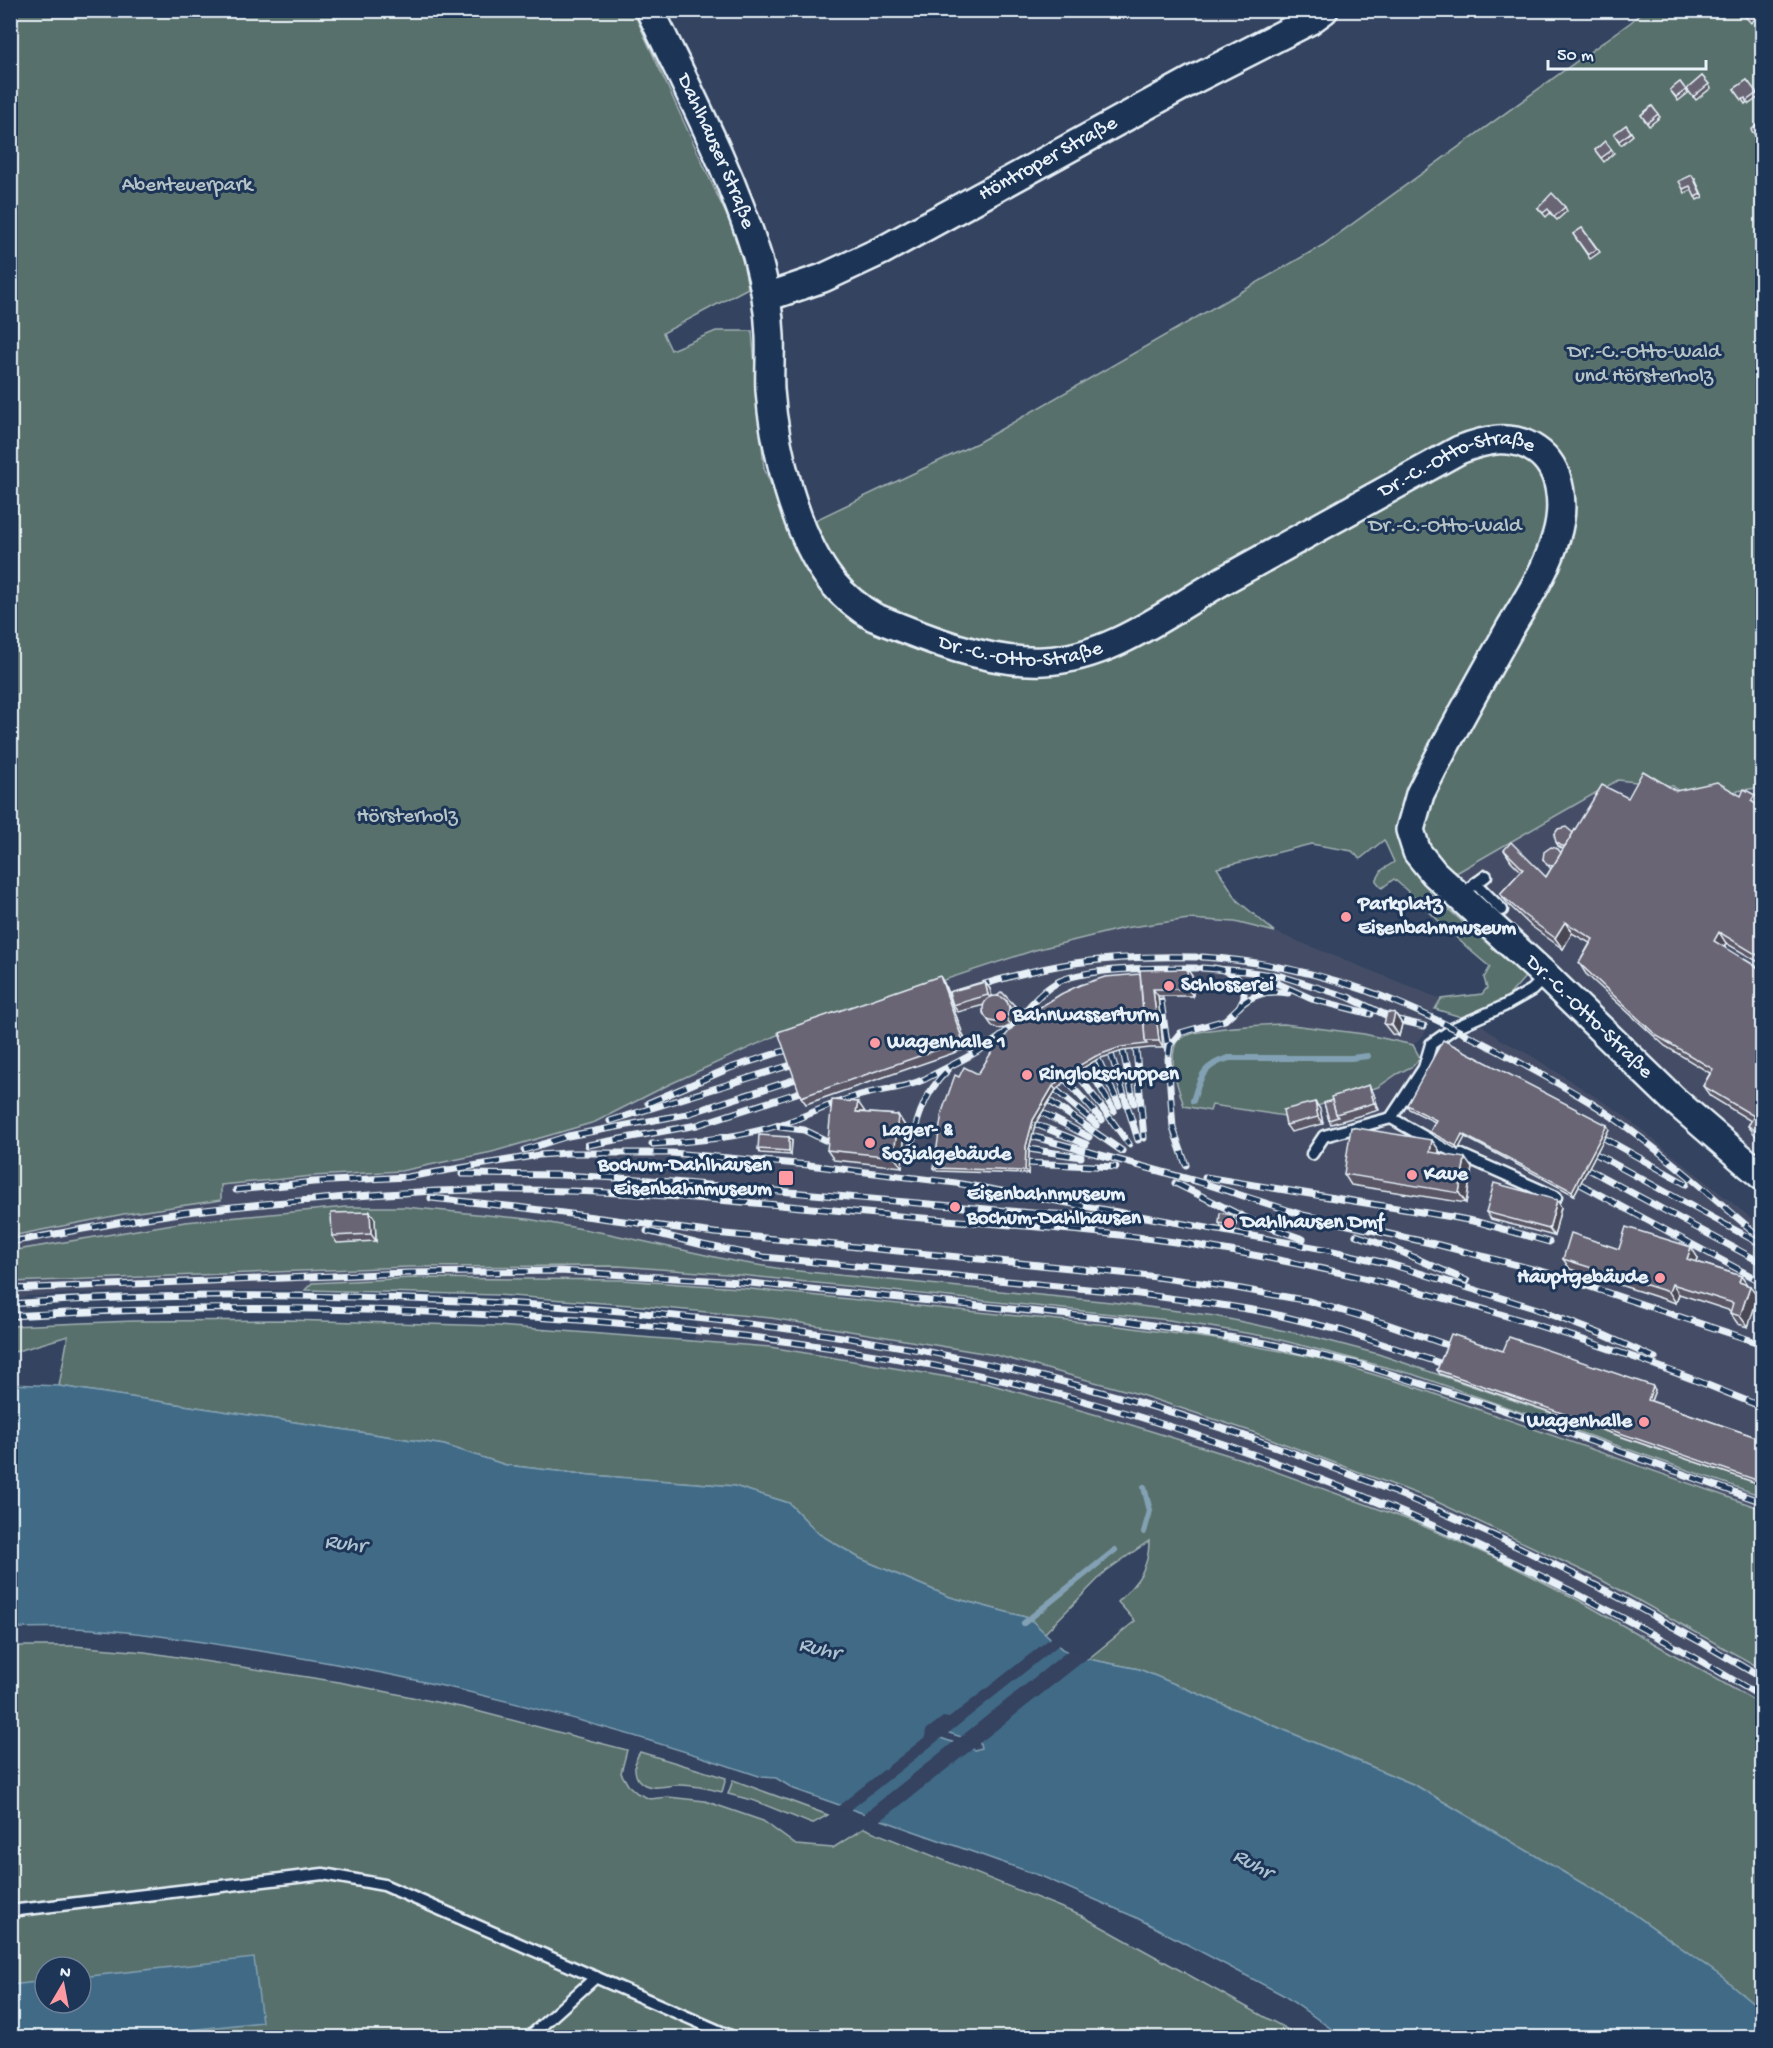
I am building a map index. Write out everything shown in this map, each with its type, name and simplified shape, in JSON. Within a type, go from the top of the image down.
[{"type":"street","name":"Dahlhauser Straße","points":[[650,10],[740,208],[757,256],[767,297],[770,389],[774,423],[786,480],[802,525]]},
{"type":"street","name":"Höntroper Straße","points":[[767,297],[823,278],[883,250],[1193,80],[1309,21],[1324,10]]},
{"type":"street","name":"Dr.-C.-Otto-Straße","points":[[802,525],[813,552],[832,582],[858,608],[874,617],[985,656],[1043,662],[1083,654],[1116,643],[1459,450],[1474,444],[1505,439],[1520,441],[1532,447],[1545,456],[1556,476],[1561,512],[1556,537],[1539,577],[1420,794],[1410,830],[1417,852],[1467,890],[1546,976],[1674,1100],[1762,1176]]},
{"type":"lane","points":[[1486,876],[1467,890],[1502,910]]},
{"type":"lane","points":[[1312,1154],[1324,1136],[1391,1118],[1424,1068],[1431,1044],[1454,1028],[1504,1006],[1532,990],[1546,976]]},
{"type":"lane","points":[[1391,1118],[1437,1144],[1556,1197]]},
{"type":"lane","points":[[10,1911],[323,1874],[384,1885],[735,2037]]},
{"type":"lane","points":[[528,2037],[596,1977]]},
{"type":"shaded area","points":[[1618,780],[1725,792],[1762,787],[1762,1166],[1495,918],[1458,872]]},
{"type":"shaded area","name":"Eisenbahnmuseum Bochum-Dahlhausen","points":[[1189,919],[1235,922],[1275,932],[1441,999],[1424,1035],[1413,1045],[1364,1034],[1284,1024],[1197,1032],[1173,1066],[1184,1106],[1210,1111],[1212,1105],[1285,1116],[1378,1087],[1413,1066],[1420,1058],[1481,1024],[1498,1038],[1530,1055],[1621,1113],[1762,1227],[1762,1509],[1409,1385],[1118,1326],[740,1288],[622,1280],[413,1278],[312,1283],[305,1290],[133,1291],[28,1296],[11,1300],[11,1236],[124,1214],[220,1200],[220,1185],[313,1176],[401,1171],[492,1152],[595,1122],[668,1085],[777,1035],[1035,950],[1124,928]]},
{"type":"shaded area","points":[[698,1311],[771,1318],[995,1355],[1135,1393],[1250,1431],[1431,1499],[1596,1577],[1762,1669],[1762,1705],[1580,1601],[1502,1561],[1412,1521],[1241,1459],[989,1384],[770,1347],[694,1340]]},
{"type":"green space","points":[[19,10],[633,11],[741,247],[748,288],[663,333],[671,350],[716,331],[752,331],[764,468],[790,529],[833,605],[879,608],[846,584],[811,522],[977,443],[1323,245],[1643,11],[1762,11],[1762,787],[1687,799],[1673,786],[1618,780],[1458,872],[1429,892],[1525,977],[1506,999],[1461,1017],[1435,1009],[1441,999],[1482,994],[1487,988],[1484,978],[1490,967],[1394,879],[1382,888],[1376,881],[1382,870],[1394,862],[1384,840],[1360,859],[1352,851],[1311,844],[1217,868],[1238,901],[1275,932],[1235,922],[1189,919],[1124,928],[1035,950],[777,1035],[668,1085],[595,1122],[492,1152],[401,1171],[313,1176],[221,1185],[221,1200],[124,1214],[11,1236],[10,19]]},
{"type":"green space","points":[[1284,1024],[1364,1034],[1413,1045],[1420,1058],[1413,1066],[1378,1087],[1285,1116],[1212,1105],[1210,1111],[1184,1106],[1173,1067],[1176,1043],[1182,1038],[1208,1030]]},
{"type":"green space","points":[[346,1207],[405,1207],[528,1219],[788,1270],[1111,1302],[1215,1316],[1318,1338],[1378,1354],[1762,1485],[1762,1496],[1412,1374],[1269,1337],[1169,1320],[740,1275],[619,1266],[408,1267],[11,1282],[11,1251],[185,1222]]},
{"type":"green space","points":[[413,1278],[622,1280],[740,1288],[1118,1326],[1215,1339],[1318,1358],[1409,1385],[1762,1509],[1762,1669],[1596,1577],[1431,1499],[1250,1431],[1135,1393],[995,1355],[771,1318],[497,1295],[305,1290],[312,1283]]},
{"type":"green space","points":[[287,1320],[498,1326],[770,1347],[989,1384],[1241,1459],[1412,1521],[1502,1561],[1580,1601],[1762,1705],[1762,2010],[1722,1977],[1631,1912],[1415,1785],[1139,1669],[1088,1659],[1135,1621],[1118,1602],[1141,1575],[1147,1560],[1149,1541],[1106,1571],[1044,1634],[1029,1618],[950,1597],[861,1559],[819,1534],[789,1503],[734,1486],[590,1475],[506,1465],[444,1445],[59,1386],[68,1336],[11,1353],[10,1326],[133,1321]]},
{"type":"green space","points":[[10,1646],[74,1646],[145,1652],[339,1682],[465,1708],[627,1750],[621,1773],[628,1785],[637,1793],[650,1799],[668,1797],[705,1801],[763,1821],[796,1845],[833,1848],[864,1828],[1082,1916],[1301,2037],[11,2037]]},
{"type":"green space","points":[[640,1752],[726,1778],[722,1792],[690,1786],[645,1785],[638,1779],[635,1770]]},
{"type":"green space","points":[[733,1780],[828,1815],[812,1824],[755,1801],[728,1794]]},
{"type":"water","name":"Ruhr","points":[[10,1384],[59,1386],[444,1445],[506,1465],[590,1475],[734,1486],[789,1503],[819,1534],[861,1559],[950,1597],[1029,1618],[1062,1649],[1088,1659],[1139,1669],[1415,1785],[1631,1912],[1722,1977],[1762,2010],[1762,2037],[1343,2037],[1283,1995],[1137,1918],[1041,1876],[794,1789],[776,1778],[762,1777],[581,1721],[397,1676],[199,1641],[99,1630],[11,1628]],"holes":[[[934,1728],[980,1743],[981,1748],[975,1750],[932,1735]]]},
{"type":"water","points":[[254,1958],[262,2022],[126,2037],[11,2037],[11,1985],[33,1982],[33,2015],[93,2015],[93,1976]]},
{"type":"pier","points":[[1052,1637],[1060,1644],[946,1735],[934,1731],[944,1736],[849,1811],[837,1807],[925,1737],[926,1730],[943,1717],[949,1718]]},
{"type":"pier","points":[[1070,1649],[1090,1656],[977,1745],[958,1739]]},
{"type":"pier","points":[[956,1740],[975,1747],[879,1822],[861,1816]]},
{"type":"building","points":[[1741,10],[1752,10],[1746,16]]},
{"type":"building","points":[[1702,76],[1709,84],[1693,97],[1687,89]]},
{"type":"building","points":[[1747,80],[1757,93],[1746,101],[1745,98],[1742,100],[1734,89]]},
{"type":"building","points":[[1680,82],[1686,90],[1676,97],[1670,90]]},
{"type":"building","points":[[1652,106],[1658,114],[1647,123],[1641,115]]},
{"type":"building","points":[[1759,123],[1762,126],[1762,143],[1751,130]]},
{"type":"building","points":[[1626,125],[1631,132],[1619,141],[1614,134]]},
{"type":"building","points":[[1605,141],[1612,150],[1601,158],[1595,150]]},
{"type":"building","points":[[1692,175],[1701,194],[1695,197],[1690,186],[1683,189],[1679,181]]},
{"type":"building","points":[[1552,193],[1565,207],[1554,217],[1548,209],[1543,213],[1538,208]]},
{"type":"building","points":[[1582,228],[1597,249],[1588,255],[1573,234]]},
{"type":"building","points":[[1643,771],[1676,791],[1717,782],[1741,796],[1744,789],[1755,795],[1751,801],[1762,808],[1762,958],[1719,932],[1714,941],[1762,970],[1762,1134],[1748,1126],[1754,1116],[1703,1086],[1713,1069],[1657,1036],[1579,963],[1593,939],[1565,922],[1555,938],[1500,894],[1523,869],[1504,850],[1511,842],[1546,877],[1602,785],[1628,798]]},
{"type":"building","points":[[1566,827],[1573,833],[1565,846],[1562,846],[1556,842],[1554,835],[1558,829]]},
{"type":"building","points":[[1551,847],[1558,849],[1561,853],[1553,866],[1547,865],[1543,859],[1544,852]]},
{"type":"building","points":[[1187,969],[1188,989],[1153,989],[1159,1041],[1145,1041],[1140,970]]},
{"type":"building","name":"Ringlokschuppen","points":[[1140,974],[1147,1044],[1121,1047],[1096,1056],[1073,1069],[1053,1086],[1033,1120],[1026,1146],[1025,1171],[934,1168],[942,1112],[955,1075],[959,1077],[964,1067],[978,1074],[993,1050],[1012,1028],[1026,1016],[1061,994],[1105,977]]},
{"type":"building","name":"Wagenhalle 1","points":[[940,976],[963,1041],[801,1097],[778,1032]]},
{"type":"building","points":[[985,982],[988,995],[953,1005],[949,992]]},
{"type":"building","points":[[1002,992],[1015,1006],[1011,1009],[1007,1001],[997,996]]},
{"type":"building","points":[[996,996],[1005,1000],[1009,1009],[1005,1018],[996,1022],[987,1018],[983,1009],[987,1000]]},
{"type":"building","points":[[1387,1012],[1395,1013],[1392,1025],[1384,1024]]},
{"type":"building","points":[[1443,1040],[1607,1125],[1572,1191],[1462,1134],[1456,1146],[1430,1132],[1436,1120],[1407,1105]]},
{"type":"building","points":[[1369,1085],[1374,1103],[1336,1114],[1331,1097]]},
{"type":"building","name":"Lager- & Sozialgebäude","points":[[832,1100],[858,1102],[856,1112],[898,1115],[894,1157],[827,1150]]},
{"type":"building","points":[[1332,1100],[1338,1117],[1329,1120],[1324,1103]]},
{"type":"building","points":[[1315,1102],[1318,1117],[1286,1125],[1283,1110]]},
{"type":"building","name":"Kaue","points":[[1351,1127],[1432,1140],[1430,1152],[1465,1158],[1459,1193],[1344,1174]]},
{"type":"building","points":[[759,1135],[789,1137],[789,1151],[758,1149]]},
{"type":"building","points":[[1494,1183],[1557,1200],[1549,1229],[1486,1212]]},
{"type":"building","points":[[370,1212],[371,1234],[332,1236],[331,1213]]},
{"type":"building","points":[[1220,1213],[1234,1215],[1233,1226],[1219,1223]]},
{"type":"building","name":"Hauptgebäude","points":[[1626,1227],[1691,1247],[1687,1259],[1741,1276],[1739,1282],[1750,1286],[1740,1316],[1730,1313],[1733,1303],[1672,1284],[1669,1292],[1563,1259],[1571,1233],[1619,1249]]},
{"type":"building","name":"Wagenhalle","points":[[1451,1334],[1503,1351],[1509,1337],[1653,1386],[1648,1400],[1762,1439],[1762,1482],[1437,1370]]},
{"type":"waterway","points":[[1193,1101],[1198,1085],[1208,1068],[1229,1058],[1368,1056]]},
{"type":"waterway","points":[[1144,1487],[1150,1511],[1144,1532]]},
{"type":"waterway","points":[[1024,1623],[1115,1550]]},
{"type":"railway","points":[[949,995],[1027,972],[1075,963],[1135,957],[1196,957]]},
{"type":"railway","points":[[1202,957],[1246,961],[1326,978],[1364,990],[1437,1020],[1563,1086],[1611,1116],[1669,1160],[1762,1239]]},
{"type":"railway","points":[[652,1144],[750,1133],[791,1121],[854,1097],[916,1083],[964,1059],[1000,1037],[1051,986],[1073,976],[1126,969],[1196,968]]},
{"type":"railway","points":[[1202,968],[1281,976],[1348,997],[1394,1019],[1424,1026]]},
{"type":"railway","points":[[1186,1165],[1173,1128],[1168,1059],[1170,1045],[1180,1033],[1225,1020],[1239,1007],[1244,997],[1244,989],[1236,976],[1214,968]]},
{"type":"railway","points":[[1263,977],[1312,999],[1371,1014]]},
{"type":"railway","points":[[1239,1007],[1250,998],[1262,994],[1288,993]]},
{"type":"railway","points":[[1161,1001],[1168,1049]]},
{"type":"railway","points":[[1136,1049],[1144,1138]]},
{"type":"railway","points":[[648,1103],[730,1068],[787,1050]]},
{"type":"railway","points":[[1123,1051],[1134,1103]]},
{"type":"railway","points":[[1111,1054],[1138,1140]]},
{"type":"railway","points":[[1098,1059],[1119,1105]]},
{"type":"railway","points":[[610,1121],[791,1065]]},
{"type":"railway","points":[[1087,1065],[1114,1111]]},
{"type":"railway","points":[[909,1161],[914,1136],[926,1100],[939,1079],[948,1070]]},
{"type":"railway","points":[[1076,1072],[1129,1144]]},
{"type":"railway","points":[[524,1150],[568,1136],[687,1114],[796,1079]]},
{"type":"railway","points":[[1066,1080],[1102,1120]]},
{"type":"railway","points":[[1056,1090],[1097,1125]]},
{"type":"railway","points":[[588,1145],[697,1125],[800,1092]]},
{"type":"railway","points":[[1048,1100],[1122,1151]]},
{"type":"railway","points":[[1041,1112],[1089,1137]]},
{"type":"railway","points":[[1035,1124],[1086,1144]]},
{"type":"railway","points":[[780,1127],[804,1130],[825,1140]]},
{"type":"railway","points":[[1031,1136],[1203,1183],[1303,1215],[1439,1245],[1548,1273],[1762,1344]]},
{"type":"railway","points":[[1604,1138],[1686,1184]]},
{"type":"railway","points":[[1029,1149],[1081,1157]]},
{"type":"railway","points":[[236,1190],[313,1182],[407,1177],[539,1155],[567,1153],[672,1153],[809,1165],[956,1183],[1324,1249],[1390,1264],[1544,1311]]},
{"type":"railway","points":[[1596,1154],[1757,1242]]},
{"type":"railway","points":[[1027,1163],[1116,1167]]},
{"type":"railway","points":[[1588,1169],[1762,1263]]},
{"type":"railway","points":[[462,1174],[638,1179],[1033,1213],[1099,1216]]},
{"type":"railway","points":[[1205,1177],[1452,1217],[1549,1242]]},
{"type":"railway","points":[[1175,1183],[1252,1221],[1303,1239]]},
{"type":"railway","points":[[1580,1184],[1762,1282]]},
{"type":"railway","points":[[10,1242],[202,1210],[372,1195],[473,1190],[637,1194],[1089,1232],[1195,1245],[1268,1258],[1412,1290],[1483,1309],[1624,1354],[1762,1407]]},
{"type":"railway","points":[[431,1198],[715,1233],[1141,1275],[1230,1287],[1309,1301],[1387,1324],[1450,1346]]},
{"type":"railway","points":[[647,1231],[764,1257],[1139,1294],[1265,1312],[1343,1331],[1443,1364]]},
{"type":"railway","points":[[1356,1235],[1395,1249],[1467,1281]]},
{"type":"railway","points":[[10,1289],[406,1273],[560,1271],[740,1282],[1120,1320],[1266,1343],[1362,1365],[1486,1404],[1762,1502]]},
{"type":"railway","points":[[10,1304],[178,1296],[291,1296],[538,1305],[774,1327],[852,1338],[1007,1368],[1172,1412],[1260,1441],[1433,1508],[1600,1588],[1762,1678]]},
{"type":"railway","points":[[10,1316],[152,1310],[294,1309],[436,1312],[578,1320],[770,1339],[959,1371],[1084,1401],[1173,1427],[1348,1490],[1518,1564],[1682,1650],[1762,1697]]},
{"type":"railway","points":[[1536,1309],[1604,1335],[1655,1358]]},
{"type":"place","name":"Parkplatz Eisenbahnmuseum","points":[[1346,917]]},
{"type":"place","name":"Schlosserei","points":[[1169,986]]},
{"type":"place","name":"Bahnwasserturm","points":[[1001,1016]]},
{"type":"place","name":"Wagenhalle 1","points":[[875,1043]]},
{"type":"place","name":"Ringlokschuppen","points":[[1027,1075]]},
{"type":"place","name":"Lager- & Sozialgebäude","points":[[870,1143]]},
{"type":"place","name":"Kaue","points":[[1412,1175]]},
{"type":"place","name":"Bochum-Dahlhausen Eisenbahnmuseum","points":[[786,1178]]},
{"type":"place","name":"Eisenbahnmuseum Bochum-Dahlhausen","points":[[955,1207]]},
{"type":"place","name":"Dahlhausen Dmf","points":[[1229,1223]]},
{"type":"place","name":"Hauptgebäude","points":[[1660,1278]]},
{"type":"place","name":"Wagenhalle","points":[[1644,1422]]},
{"type":"park label","name":"Abenteuerpark","points":[[187,186]]},
{"type":"park label","name":"Dr.-C.-Otto-Wald und Hörsterholz","points":[[1644,365]]},
{"type":"park label","name":"Dr.-C.-Otto-Wald","points":[[1445,527]]},
{"type":"park label","name":"Hörsterholz","points":[[407,817]]}]
